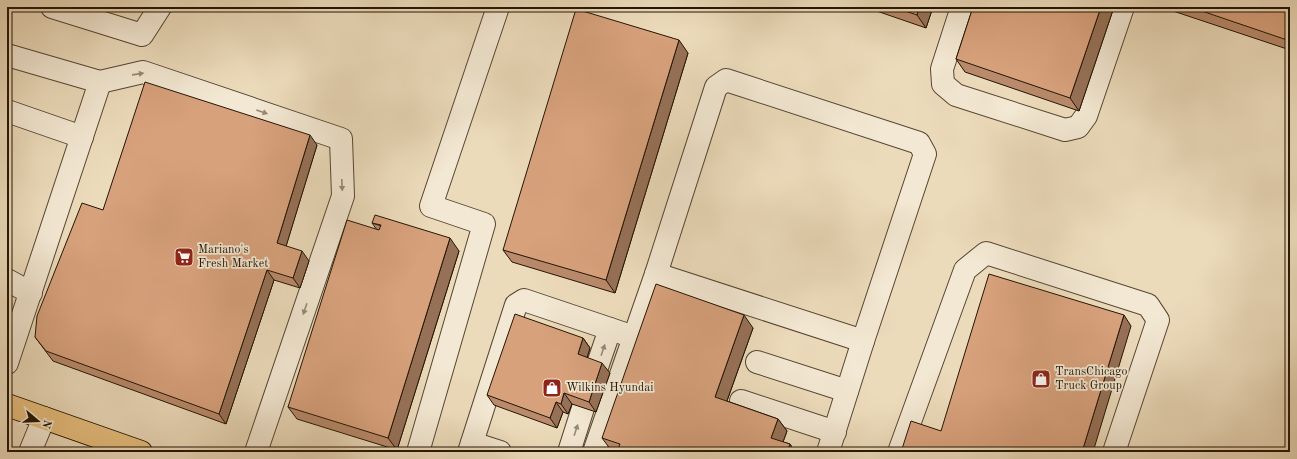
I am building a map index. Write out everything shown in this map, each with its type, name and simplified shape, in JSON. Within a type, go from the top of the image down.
[{"type":"main road","points":[[7,405],[141,452]]},
{"type":"lane","points":[[52,7],[142,35],[160,7]]},
{"type":"lane","points":[[418,452],[484,224],[431,206],[498,7]]},
{"type":"lane","points":[[962,7],[942,69],[943,84],[956,95],[1065,130],[1078,128],[1086,116],[1123,7]]},
{"type":"lane","points":[[7,55],[100,82],[143,72],[341,139],[343,196],[256,452]]},
{"type":"lane","points":[[594,452],[656,274],[716,87],[726,80],[919,143],[925,154],[831,442],[741,401]]},
{"type":"lane","points":[[7,363],[100,82]]},
{"type":"lane","points":[[7,111],[82,137]]},
{"type":"lane","points":[[899,452],[965,270],[986,253],[1148,305],[1158,320],[1114,452]]},
{"type":"lane","points":[[656,274],[863,341]]},
{"type":"lane","points":[[7,280],[31,293]]},
{"type":"lane","points":[[500,452],[470,447],[516,305],[524,300],[634,337]]},
{"type":"lane","points":[[596,370],[610,329]]},
{"type":"lane","points":[[757,362],[847,391]]},
{"type":"lane","points":[[569,452],[583,408]]},
{"type":"lane","points":[[30,452],[44,418]]},
{"type":"building","points":[[894,7],[919,7],[917,15]]},
{"type":"building","points":[[973,7],[1101,7],[1070,98],[956,59]]},
{"type":"building","points":[[1190,7],[1290,7],[1290,41]]},
{"type":"building","points":[[576,9],[679,40],[606,280],[503,250]]},
{"type":"building","name":"Mariano's Fresh Market","points":[[145,82],[310,135],[277,243],[302,251],[293,278],[267,270],[219,414],[46,351],[35,337],[37,316],[82,203],[103,210]]},
{"type":"building","points":[[375,215],[450,238],[388,438],[288,407],[347,220],[379,230],[381,225],[372,223]]},
{"type":"building","name":"TransChicago Truck Group","points":[[989,274],[1124,315],[1082,452],[901,452],[911,421],[941,431]]},
{"type":"building","points":[[656,284],[744,315],[715,397],[778,419],[771,438],[790,444],[787,452],[617,452],[620,444],[602,438]]},
{"type":"building","name":"Wilkins Hyundai","points":[[515,314],[583,338],[578,354],[602,363],[589,402],[564,393],[561,404],[556,402],[550,418],[487,395]]},
{"type":"place","name":"Mariano's Fresh Market","points":[[184,257]]},
{"type":"place","name":"TransChicago Truck Group","points":[[1041,379]]},
{"type":"place","name":"Wilkins Hyundai","points":[[552,388]]}]
